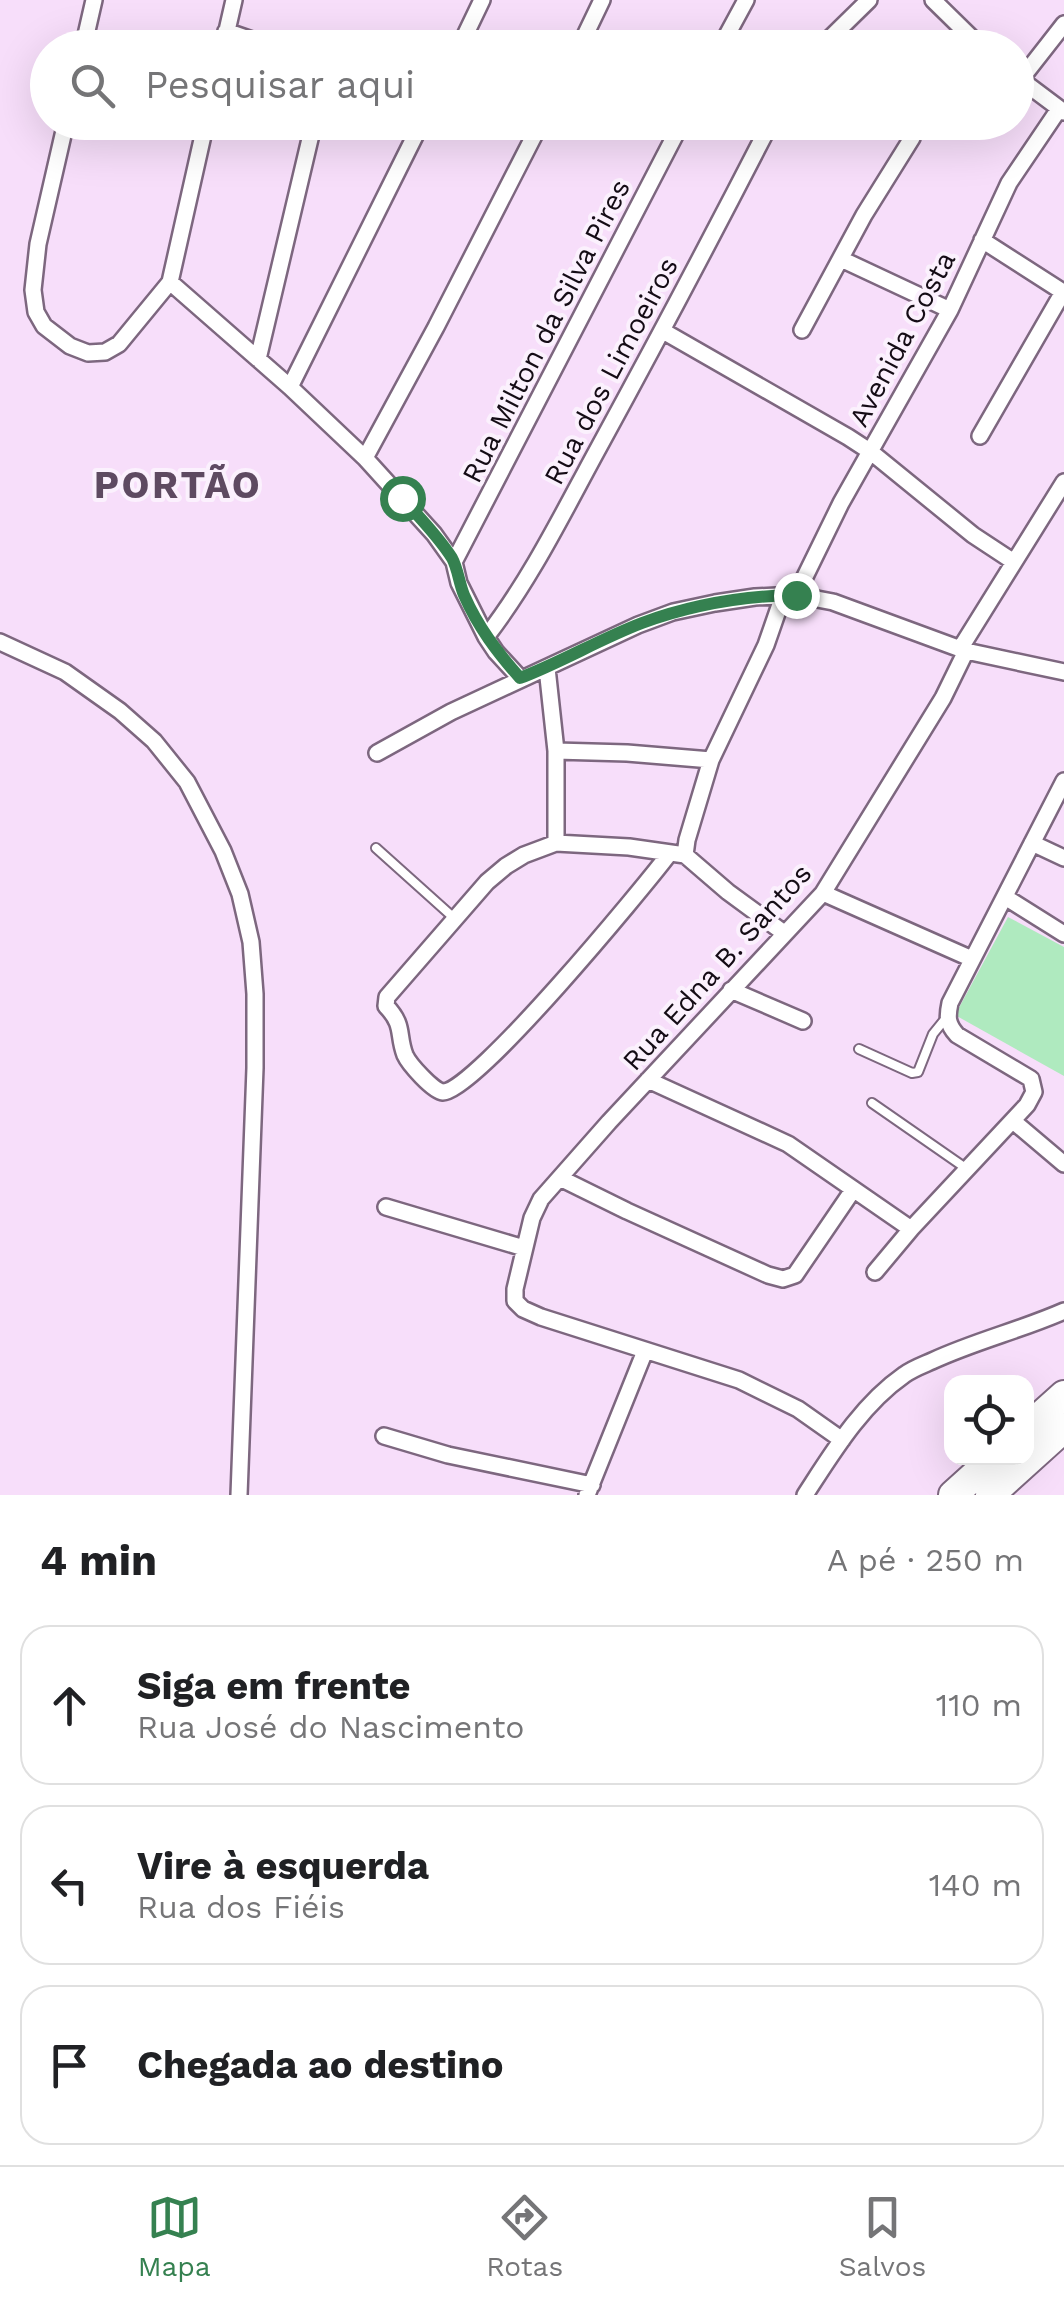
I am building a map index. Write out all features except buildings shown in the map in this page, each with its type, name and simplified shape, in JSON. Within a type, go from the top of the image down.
[{"type":"highway","points":[[1034,1422],[1064,1395]]},
{"type":"highway","points":[[990,1495],[1064,1428]]},
{"type":"highway","points":[[952,1495],[986,1465]]},
{"type":"street","points":[[87,30],[94,0]]},
{"type":"street","points":[[226,30],[234,0]]},
{"type":"street","points":[[467,30],[481,0]]},
{"type":"street","points":[[587,30],[602,0]]},
{"type":"street","points":[[730,30],[746,0]]},
{"type":"street","points":[[838,30],[868,0]]},
{"type":"street","points":[[933,0],[964,30]]},
{"type":"street","points":[[1034,60],[1064,24]]},
{"type":"street","points":[[1034,89],[1062,110]]},
{"type":"street","name":"Avenida Costa","points":[[677,855],[692,822],[711,760],[790,595],[950,310],[1009,183],[1062,110]]},
{"type":"street","points":[[62,140],[38,244],[33,290],[36,312],[44,326],[70,346],[88,353],[105,352],[120,344],[170,282],[202,140]]},
{"type":"street","points":[[258,359],[310,140]]},
{"type":"street","points":[[290,387],[413,140]]},
{"type":"street","points":[[366,458],[532,140]]},
{"type":"street","name":"Rua Milton da Silva Pires","points":[[454,562],[673,140]]},
{"type":"street","name":"Rua dos Limoeiros","points":[[486,636],[526,578],[663,331],[762,140]]},
{"type":"street","points":[[802,330],[911,140]]},
{"type":"street","points":[[980,436],[1063,292],[982,240]]},
{"type":"street","points":[[841,259],[950,310]]},
{"type":"street","points":[[170,282],[366,458],[434,534],[454,562],[459,584],[486,636],[520,678]]},
{"type":"street","points":[[663,331],[871,452],[954,520],[1014,562]]},
{"type":"street","name":"Rua Edna B. Santos","points":[[646,1351],[523,1309],[515,1301],[524,1248],[541,1199],[823,893],[943,698],[963,650],[1064,482]]},
{"type":"street","points":[[377,754],[451,712],[638,624],[715,603],[790,595],[834,602],[963,650],[1064,672]]},
{"type":"street","points":[[0,642],[65,672],[154,741],[187,782],[224,851],[240,894],[252,942],[255,1068],[238,1495]]},
{"type":"street","points":[[547,668],[556,751],[556,843]]},
{"type":"street","points":[[556,751],[711,760]]},
{"type":"street","points":[[875,1272],[1027,1105],[1034,1092],[1031,1079],[957,1035],[949,1027],[948,1010],[1064,781]]},
{"type":"street","points":[[677,855],[479,1069],[442,1092],[427,1082],[407,1059],[398,1020],[386,1006],[387,998],[487,882],[524,855],[556,843],[629,847],[677,855],[784,933]]},
{"type":"street","points":[[1032,843],[1064,858]]},
{"type":"street","points":[[823,893],[972,960]]},
{"type":"street","points":[[1005,897],[1064,934]]},
{"type":"street","points":[[731,990],[803,1022]]},
{"type":"street","points":[[648,1080],[788,1144],[911,1229]]},
{"type":"street","points":[[1012,1121],[1064,1164]]},
{"type":"street","points":[[560,1178],[768,1276],[783,1279],[795,1275],[854,1190]]},
{"type":"street","points":[[386,1207],[524,1248]]},
{"type":"street","points":[[804,1495],[872,1402],[906,1373],[957,1349],[1064,1312]]},
{"type":"street","points":[[384,1436],[589,1490],[646,1351],[739,1380],[798,1409],[842,1440]]},
{"type":"lane","points":[[376,848],[454,918]]},
{"type":"lane","points":[[860,1049],[912,1073],[918,1072],[933,1034],[948,1010]]},
{"type":"lane","points":[[872,1103],[968,1170]]},
{"type":"green space","points":[[1008,917],[1064,947],[1064,1076],[955,1015]]},
{"type":"district","name":"PORTÃO","points":[[178,485]]},
{"type":"route","points":[[402,498],[454,562],[474,617],[496,652],[520,678],[638,624],[674,612],[755,597],[796,595]]}]
